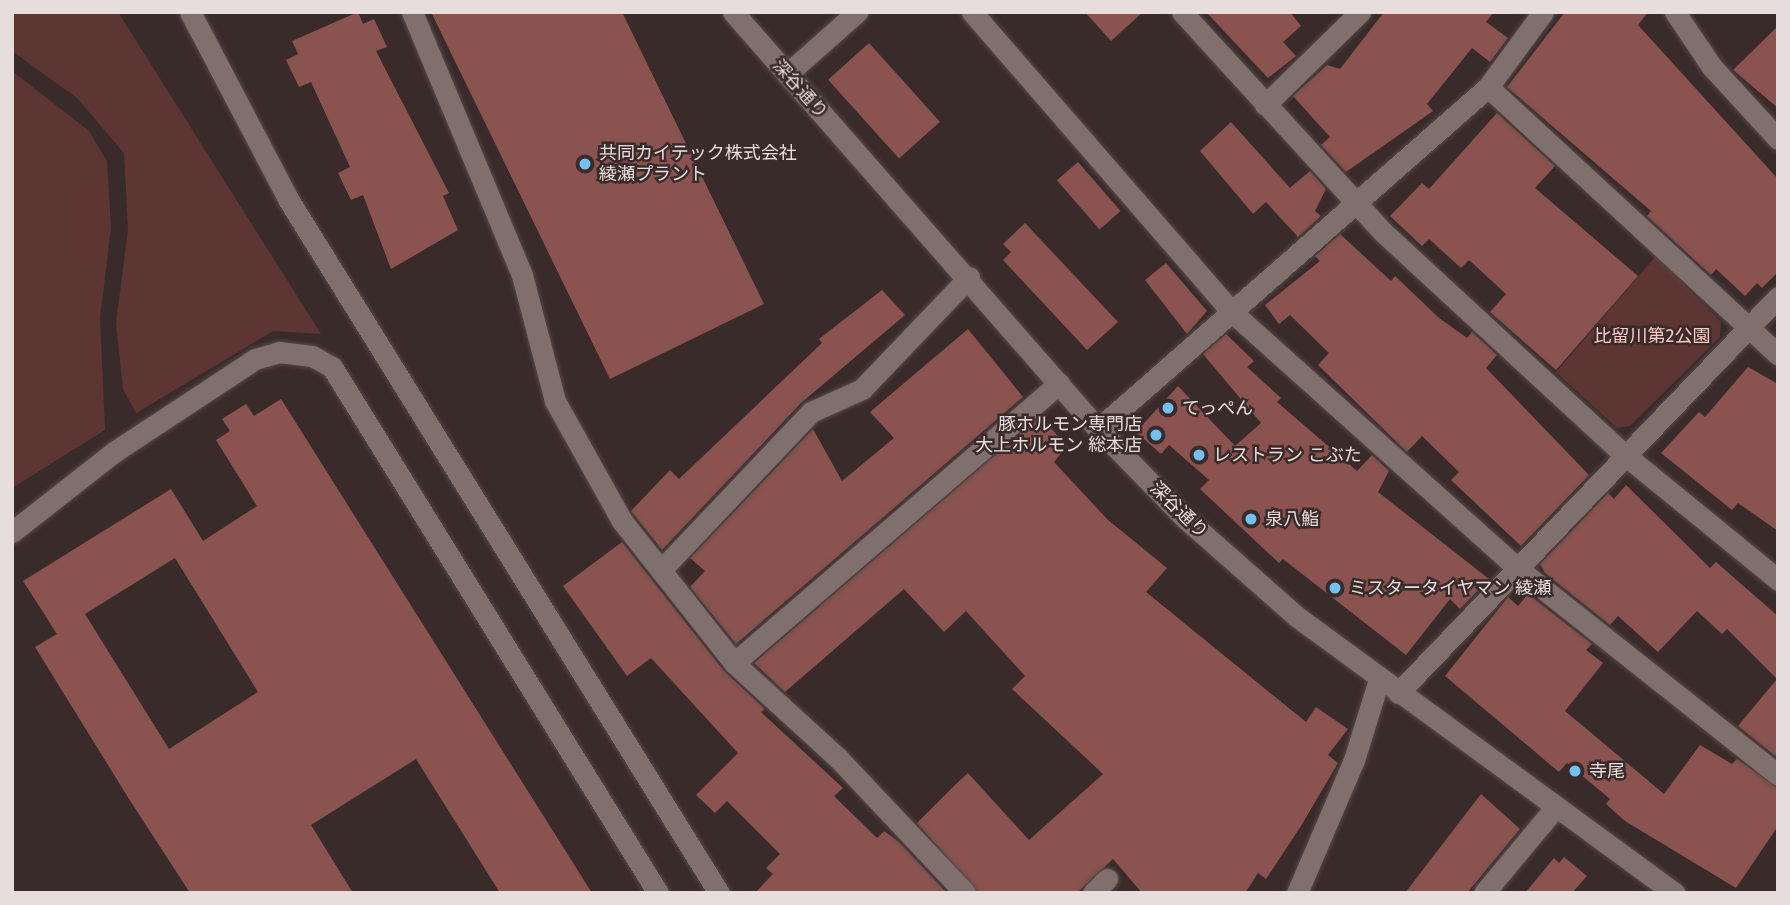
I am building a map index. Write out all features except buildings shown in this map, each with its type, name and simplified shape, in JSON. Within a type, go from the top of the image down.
[{"type":"street","points":[[190,12],[288,199],[719,893]]},
{"type":"street","points":[[412,12],[522,275],[555,401],[622,522],[734,663],[838,758],[965,893]]},
{"type":"street","name":"深谷通り","points":[[733,12],[969,277],[1098,429],[1185,518],[1379,679],[1674,893]]},
{"type":"street","points":[[787,75],[857,12]]},
{"type":"street","points":[[972,12],[1232,312],[1517,568],[1778,775]]},
{"type":"street","points":[[1182,12],[1353,202],[1625,455],[1778,579]]},
{"type":"street","points":[[1265,105],[1360,12]]},
{"type":"street","points":[[1098,429],[1353,202],[1488,87],[1543,12]]},
{"type":"street","points":[[1675,12],[1712,67],[1778,139]]},
{"type":"street","points":[[1488,87],[1746,330],[1778,355]]},
{"type":"street","points":[[661,570],[811,412],[862,389],[969,277]]},
{"type":"street","points":[[1398,693],[1778,297]]},
{"type":"street","points":[[12,532],[114,452],[256,359],[279,352],[312,356],[332,367],[658,893]]},
{"type":"street","points":[[734,663],[1059,383]]},
{"type":"street","points":[[1297,893],[1354,760],[1379,679]]},
{"type":"street","points":[[1483,893],[1554,808]]},
{"type":"green space","points":[[12,12],[118,12],[321,334],[273,331],[136,413],[123,389],[116,323],[128,230],[124,153],[77,98],[12,51]]},
{"type":"green space","points":[[12,71],[89,131],[107,161],[111,228],[100,318],[105,430],[12,488]]},
{"type":"green space","name":"比留川第2公園","points":[[1656,256],[1721,322],[1720,337],[1630,426],[1617,428],[1556,372]]},
{"type":"place","name":"共同カイテック株式会社 綾瀬プラント","points":[[585,164]]},
{"type":"place","name":"てっぺん","points":[[1168,408]]},
{"type":"place","name":"豚ホルモン専門店 大上ホルモン 総本店","points":[[1156,435]]},
{"type":"place","name":"レストラン こぶた","points":[[1199,455]]},
{"type":"place","name":"泉八鮨","points":[[1251,519]]},
{"type":"place","name":"ミスタータイヤマン 綾瀬","points":[[1335,588]]},
{"type":"place","name":"寺尾","points":[[1575,771]]}]
